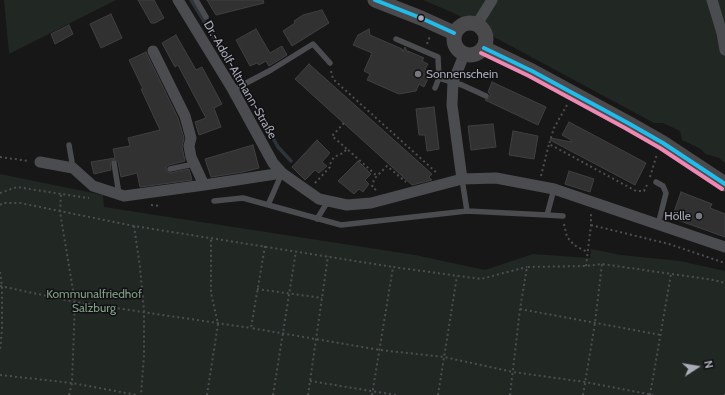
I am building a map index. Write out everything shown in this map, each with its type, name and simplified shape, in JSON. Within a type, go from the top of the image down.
[{"type":"main road","points":[[375,0],[454,33]]},
{"type":"main road","points":[[466,23],[476,24],[481,27],[486,37],[484,48],[475,55],[464,55],[456,48],[453,38],[454,33],[457,28],[466,23]]},
{"type":"main road","points":[[484,48],[532,71],[628,123],[663,143],[725,184]]},
{"type":"street","name":"Dr.-Adolf-Altmann-Straße","points":[[178,0],[236,89],[274,163],[282,173],[319,199],[347,204],[371,203],[462,179],[496,178],[554,189],[725,247]]},
{"type":"street","points":[[476,24],[492,0]]},
{"type":"street","points":[[712,0],[722,33],[725,50]]},
{"type":"street","points":[[153,51],[185,116],[191,138],[189,146],[194,164],[204,185]]},
{"type":"street","points":[[462,179],[452,105],[454,82],[464,55]]},
{"type":"street","points":[[40,162],[73,168],[93,186],[124,196],[282,173]]},
{"type":"lane","points":[[196,0],[206,17]]},
{"type":"lane","points":[[396,39],[438,57],[439,78],[435,88]]},
{"type":"lane","points":[[236,89],[271,70],[312,44],[330,63]]},
{"type":"lane","points":[[439,78],[454,82],[486,96]]},
{"type":"lane","points":[[69,145],[73,168]]},
{"type":"lane","points":[[114,163],[119,194]]},
{"type":"lane","points":[[170,169],[194,164]]},
{"type":"lane","points":[[268,205],[282,173]]},
{"type":"lane","points":[[462,179],[467,211]]},
{"type":"lane","points":[[656,182],[663,186],[666,193],[658,225]]},
{"type":"lane","points":[[547,215],[554,189]]},
{"type":"lane","points":[[214,201],[243,198],[341,225],[467,211],[563,216]]},
{"type":"lane","points":[[317,219],[328,201]]},
{"type":"path","points":[[330,63],[333,79],[440,176]]},
{"type":"path","points":[[538,185],[554,128],[568,103]]},
{"type":"path","points":[[344,124],[332,136],[377,176]]},
{"type":"path","points":[[549,144],[636,191],[644,191],[658,151]]},
{"type":"path","points":[[308,191],[330,167],[334,157],[342,154],[347,149]]},
{"type":"path","points":[[0,157],[40,162]]},
{"type":"path","points":[[386,199],[372,187],[374,179],[387,166],[417,192]]},
{"type":"path","points":[[0,192],[17,187],[61,194]]},
{"type":"path","points":[[586,266],[591,225],[592,201]]},
{"type":"path","points":[[0,205],[3,203],[20,203],[134,226],[393,267],[481,279],[527,267],[586,266],[602,264],[714,280],[725,283]]},
{"type":"path","points":[[60,212],[75,302],[72,383],[69,395]]},
{"type":"path","points":[[563,216],[567,237],[574,245],[587,252]]},
{"type":"path","points":[[591,225],[669,244],[725,263]]},
{"type":"path","points":[[134,226],[144,311],[144,355],[141,395]]},
{"type":"path","points":[[207,395],[218,324],[211,293],[210,237]]},
{"type":"path","points":[[251,328],[265,246]]},
{"type":"path","points":[[273,395],[296,251]]},
{"type":"path","points":[[308,395],[328,256]]},
{"type":"path","points":[[583,395],[595,323],[602,264]]},
{"type":"path","points":[[372,395],[393,267]]},
{"type":"path","points":[[510,395],[520,309],[527,267]]},
{"type":"path","points":[[0,272],[2,330],[0,350]]},
{"type":"path","points":[[650,395],[671,274]]},
{"type":"path","points":[[438,395],[457,276]]},
{"type":"path","points":[[1,287],[75,302],[144,311],[380,350],[444,358],[513,372],[585,382],[654,395]]},
{"type":"path","points":[[257,289],[322,298]]},
{"type":"path","points":[[520,309],[661,335]]},
{"type":"path","points":[[0,375],[72,383],[137,395]]},
{"type":"path","points":[[310,381],[396,395]]},
{"type":"green space","points":[[4,0],[116,0],[9,54]]},
{"type":"green space","points":[[423,0],[725,0],[725,163],[719,158],[705,154],[701,149],[682,140],[680,131],[663,123],[654,123],[496,38],[456,14]]},
{"type":"green space","name":"Kommunalfriedhof Salzburg","points":[[0,174],[103,195],[104,207],[415,255],[485,270],[533,254],[590,258],[591,249],[621,255],[680,261],[725,271],[725,395],[0,395]]},
{"type":"building","points":[[138,0],[154,0],[164,18],[155,23],[151,23]]},
{"type":"building","points":[[207,0],[263,0],[264,3],[216,15]]},
{"type":"building","points":[[322,10],[329,23],[292,46],[283,31],[295,23],[294,21],[303,15]]},
{"type":"building","points":[[111,14],[122,38],[101,48],[90,24]]},
{"type":"building","points":[[69,25],[73,34],[55,44],[51,34]]},
{"type":"building","points":[[256,29],[270,53],[282,46],[287,55],[269,66],[266,61],[259,65],[257,63],[250,66],[236,40]]},
{"type":"building","points":[[369,29],[370,35],[402,49],[403,52],[405,47],[408,53],[408,51],[424,58],[422,61],[428,64],[425,69],[431,72],[424,87],[419,84],[416,91],[399,94],[367,80],[370,74],[364,71],[372,53],[353,45],[358,35]]},
{"type":"building","points":[[176,35],[196,70],[202,67],[222,104],[214,108],[221,127],[199,135],[195,122],[206,118],[178,65],[175,67],[162,43]]},
{"type":"building","points":[[146,52],[178,118],[184,138],[182,147],[185,161],[169,165],[166,167],[166,170],[170,173],[189,169],[192,180],[140,187],[137,173],[121,177],[118,162],[114,159],[110,162],[111,170],[94,174],[91,162],[115,158],[113,149],[130,146],[128,138],[160,130],[129,60]]},
{"type":"building","points":[[309,64],[432,174],[429,177],[432,180],[412,185],[295,79]]},
{"type":"building","points":[[492,82],[546,107],[538,125],[485,100],[490,97],[488,92]]},
{"type":"building","points":[[434,107],[439,149],[427,151],[425,135],[419,135],[416,109]]},
{"type":"building","points":[[569,122],[646,163],[635,185],[550,140],[551,138],[571,142],[571,140],[562,135]]},
{"type":"building","points":[[493,124],[496,147],[471,150],[468,126]]},
{"type":"building","points":[[513,131],[538,136],[534,159],[509,155]]},
{"type":"building","points":[[317,140],[330,153],[322,162],[327,166],[319,173],[315,170],[305,180],[292,167]]},
{"type":"building","points":[[253,145],[259,168],[211,177],[205,159]]},
{"type":"building","points":[[358,161],[371,174],[365,180],[369,184],[363,192],[359,189],[354,194],[338,181]]},
{"type":"building","points":[[569,171],[594,179],[590,192],[565,184]]},
{"type":"building","name":"Hölle","points":[[681,192],[712,204],[710,208],[725,214],[725,237],[672,218]]},
{"type":"waterway","points":[[191,0],[238,76],[278,147],[291,161]]},
{"type":"transit line","points":[[375,0],[454,33]]},
{"type":"transit line","points":[[484,48],[532,71],[628,123],[663,143],[725,184]]},
{"type":"transit line","points":[[481,53],[529,76],[625,128],[660,148],[722,189]]},
{"type":"place","name":"Sonnenschein","points":[[418,74]]},
{"type":"place","name":"Hölle","points":[[699,216]]}]
